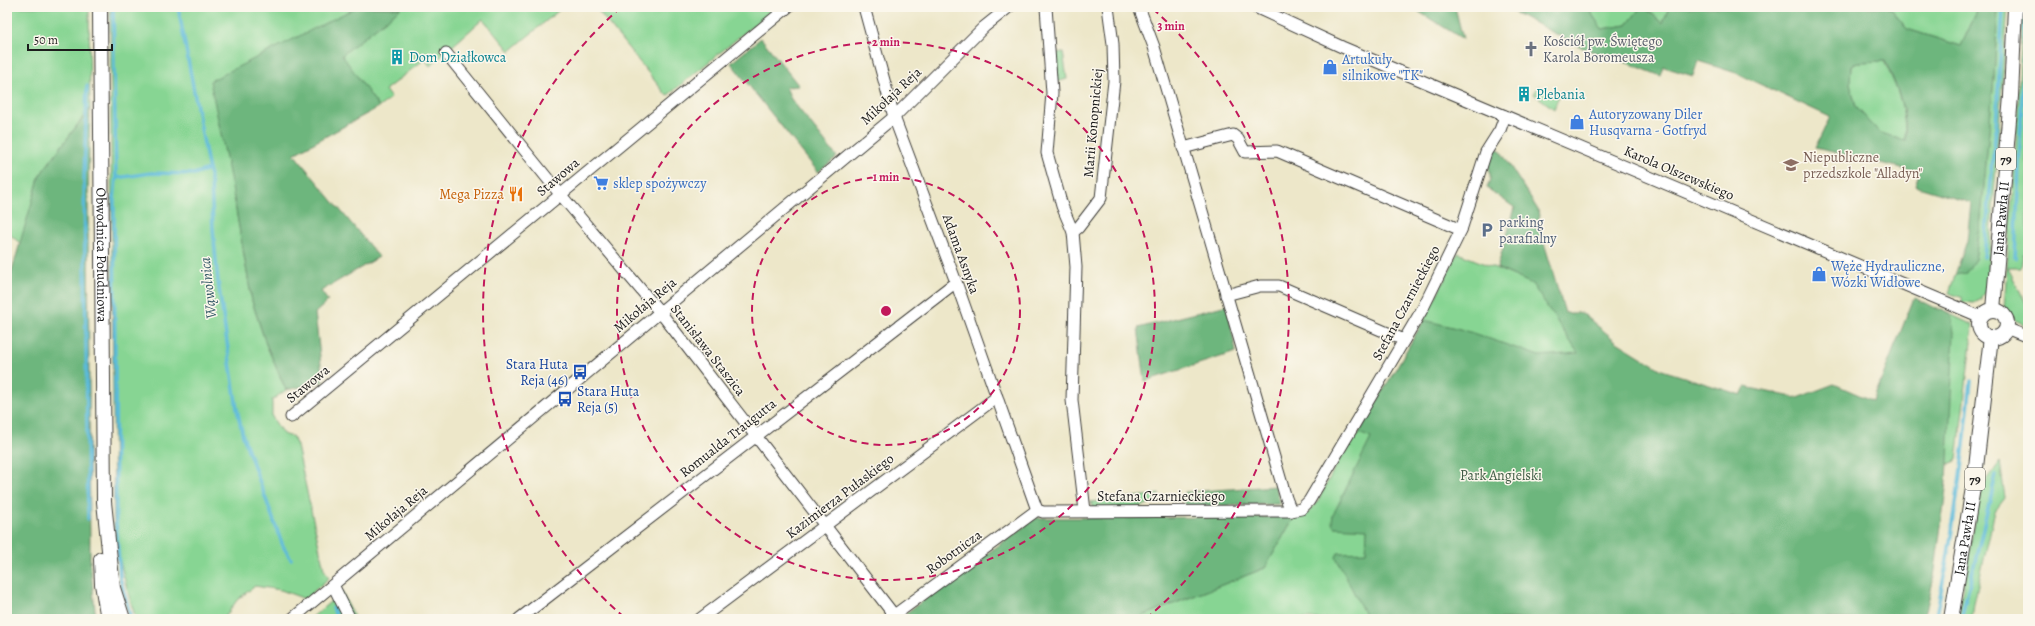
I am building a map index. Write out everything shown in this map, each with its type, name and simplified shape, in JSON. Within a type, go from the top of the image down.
[{"type":"main road","name":"Obwodnica Południowa","points":[[100,7],[104,502]]},
{"type":"main road","name":"Jana Pawła II","points":[[1987,314],[2011,96],[2015,7]]},
{"type":"main road","points":[[1987,314],[2003,314],[2007,322],[2006,328],[2002,334],[1991,337]]},
{"type":"main road","name":"79","points":[[1987,314],[1980,328],[1984,334],[1991,337]]},
{"type":"main road","name":"Jana Pawła II","points":[[1951,619],[1975,476],[1991,337]]},
{"type":"main road","points":[[104,502],[100,549],[102,584],[108,619]]},
{"type":"main road","points":[[104,502],[113,588],[122,619]]},
{"type":"street","name":"Stawowa","points":[[291,417],[788,7]]},
{"type":"street","name":"Adama Asnyka","points":[[864,7],[894,117],[956,282],[1037,510]]},
{"type":"street","name":"Mikołaja Reja","points":[[292,619],[894,117],[984,27],[1009,7]]},
{"type":"street","name":"Stefana Czarnieckiego","points":[[1046,7],[1052,92],[1048,153],[1062,206],[1073,232],[1076,267],[1072,400],[1085,511],[1291,511],[1301,508],[1309,500],[1422,308],[1461,230],[1486,152],[1500,130],[1505,116]]},
{"type":"street","name":"Marii Konopnickiej","points":[[1073,232],[1078,228],[1101,198],[1114,81],[1113,44],[1108,7]]},
{"type":"street","points":[[1139,7],[1154,47],[1291,511]]},
{"type":"street","name":"Karola Olszewskiego","points":[[1255,7],[1342,47],[1505,116],[1987,314]]},
{"type":"street","name":"Stanisława Staszica","points":[[446,53],[560,194],[660,312],[756,435],[891,617]]},
{"type":"street","points":[[1183,148],[1233,135],[1238,139],[1245,152],[1277,151],[1461,230]]},
{"type":"street","name":"Romualda Traugutta","points":[[519,619],[956,282]]},
{"type":"street","points":[[1226,295],[1260,286],[1279,286],[1404,340]]},
{"type":"street","points":[[2006,328],[2028,337]]},
{"type":"street","name":"Kazimierza Pułaskiego","points":[[700,619],[997,397]]},
{"type":"street","points":[[1037,510],[1043,512],[1085,511]]},
{"type":"street","name":"Robotnicza","points":[[891,617],[1037,510]]},
{"type":"street","points":[[333,585],[350,619]]},
{"type":"green space","points":[[7,7],[89,7],[90,108],[40,175],[21,244],[7,232]]},
{"type":"green space","points":[[110,7],[563,7],[510,51],[483,19],[430,66],[425,59],[385,90],[391,98],[379,107],[232,187],[252,301],[266,344],[286,390],[272,400],[272,417],[283,434],[293,437],[297,446],[324,569],[329,578],[305,599],[281,590],[255,586],[237,600],[224,619],[136,619],[114,539]]},
{"type":"green space","points":[[357,7],[401,8],[342,55],[379,107],[294,154],[379,257],[321,291],[328,301],[315,313],[323,382],[286,390],[266,344],[252,301],[232,187],[210,81]]},
{"type":"green space","points":[[595,7],[776,7],[667,96]]},
{"type":"green space","points":[[1411,7],[1455,7],[1463,39]]},
{"type":"green space","points":[[1504,7],[1587,7],[1602,29],[1627,25],[1641,7],[1644,7],[1663,23],[1669,7],[1886,7],[1891,9],[1907,29],[1961,46],[1979,7],[1998,7],[1994,77],[1980,228],[1975,259],[1966,273],[1955,275],[1967,241],[1971,203],[1915,186],[1919,174],[1902,168],[1815,148],[1830,117],[1736,73],[1698,61],[1693,76],[1664,67],[1661,76],[1585,49]],"holes":[[[1885,61],[1901,100],[1905,120],[1905,141],[1879,132],[1856,107],[1850,83],[1851,66],[1858,62]]]},
{"type":"green space","points":[[1587,7],[1641,7],[1627,25],[1602,29]]},
{"type":"green space","points":[[1644,7],[1669,7],[1663,23]]},
{"type":"green space","points":[[1886,7],[1979,7],[1961,46],[1907,29],[1891,9]]},
{"type":"green space","points":[[1998,7],[2008,7],[1987,288],[1980,300],[1974,303],[1962,302],[1962,298],[1949,293],[1955,275],[1966,272],[1975,259],[1980,228],[1994,77]]},
{"type":"green space","points":[[2023,7],[2028,7],[2028,146],[2026,162],[2028,163],[2028,254],[2023,254],[2021,268],[2008,268],[2028,307],[2028,326],[2008,317],[2004,308],[2015,157]]},
{"type":"green space","points":[[761,38],[799,86],[786,87],[791,99],[837,157],[818,172],[731,63]]},
{"type":"green space","points":[[1063,52],[1067,79],[1056,82],[1054,53]]},
{"type":"green space","points":[[1884,61],[1900,100],[1904,120],[1905,142],[1879,132],[1856,107],[1850,83],[1851,66],[1858,62]]},
{"type":"green space","points":[[1538,86],[1559,96],[1554,109],[1534,94]]},
{"type":"green space","points":[[90,108],[88,193],[90,560],[97,619],[7,619],[7,287],[40,175]]},
{"type":"green space","name":"Park Angielski","points":[[1495,148],[1500,150],[1538,210],[1542,236],[1565,313],[1582,313],[1617,342],[1662,370],[1741,395],[1745,387],[1797,398],[1834,384],[1873,401],[1914,298],[1951,315],[1954,332],[1947,482],[1934,577],[1924,619],[1367,619],[1336,557],[1338,553],[1366,552],[1367,529],[1334,527],[1332,523],[1333,515],[1371,438],[1359,433],[1424,320],[1464,330],[1539,356],[1578,353],[1532,284],[1497,268],[1515,208],[1487,188],[1490,180],[1490,171],[1487,159]]},
{"type":"green space","name":"Park Angielski","points":[[1458,253],[1532,283],[1579,353],[1828,467],[1941,310],[1973,325],[1957,460],[1920,477],[1864,619],[1135,619],[1265,568],[1294,517],[1306,515],[1316,504],[1339,460],[1355,439],[1424,320]]},
{"type":"green space","points":[[1227,305],[1236,352],[1145,381],[1138,328]]},
{"type":"green space","points":[[2000,462],[2005,498],[1995,511],[1974,603],[1972,619],[1957,619],[1981,488]]},
{"type":"green space","points":[[1276,486],[1280,504],[1188,507],[1182,501],[1185,492]]},
{"type":"green space","points":[[1160,494],[1155,500],[1139,507],[1120,509],[1093,508],[1091,502]]},
{"type":"green space","points":[[1294,517],[1265,568],[1135,619],[898,619],[1036,518]]},
{"type":"green space","points":[[342,592],[355,619],[310,619]]},
{"type":"waterway","points":[[113,7],[116,178],[114,200],[116,522],[120,578],[131,619]]},
{"type":"waterway","name":"Wąwolnica","points":[[178,7],[211,181],[213,229],[218,282],[237,409],[243,436],[283,546],[291,559]]},
{"type":"waterway","points":[[1984,257],[1996,126],[2003,7]]},
{"type":"waterway","points":[[2015,258],[2026,7]]},
{"type":"waterway","points":[[87,86],[84,178],[88,519]]},
{"type":"waterway","points":[[116,178],[151,173],[194,174],[209,169]]},
{"type":"waterway","points":[[1935,619],[1957,500],[1971,381]]},
{"type":"waterway","points":[[1961,619],[1996,475]]},
{"type":"waterway","name":"Wąwolnica","points":[[333,608],[337,619]]},
{"type":"place","name":"Kościół pw. Świętego Karola Boromeusza","points":[[1531,49]]},
{"type":"place","name":"Dom Działkowca","points":[[397,57]]},
{"type":"place","name":"Artukuły silnikowe \"TK\"","points":[[1330,67]]},
{"type":"place","name":"Plebania","points":[[1524,94]]},
{"type":"place","name":"Autoryzowany Diler Husqvarna - Gotfryd","points":[[1577,122]]},
{"type":"place","name":"Niepubliczne przedszkole \"Alladyn\"","points":[[1791,165]]},
{"type":"place","name":"sklep spożywczy","points":[[601,183]]},
{"type":"place","name":"Mega Pizza","points":[[516,194]]},
{"type":"place","name":"parking parafialny","points":[[1487,230]]},
{"type":"place","name":"Węże Hydrauliczne, Wózki Widłowe","points":[[1819,274]]},
{"type":"place","name":"Stara Huta Reja (46)","points":[[580,372]]},
{"type":"place","name":"Stara Huta Reja (5)","points":[[565,399]]}]
